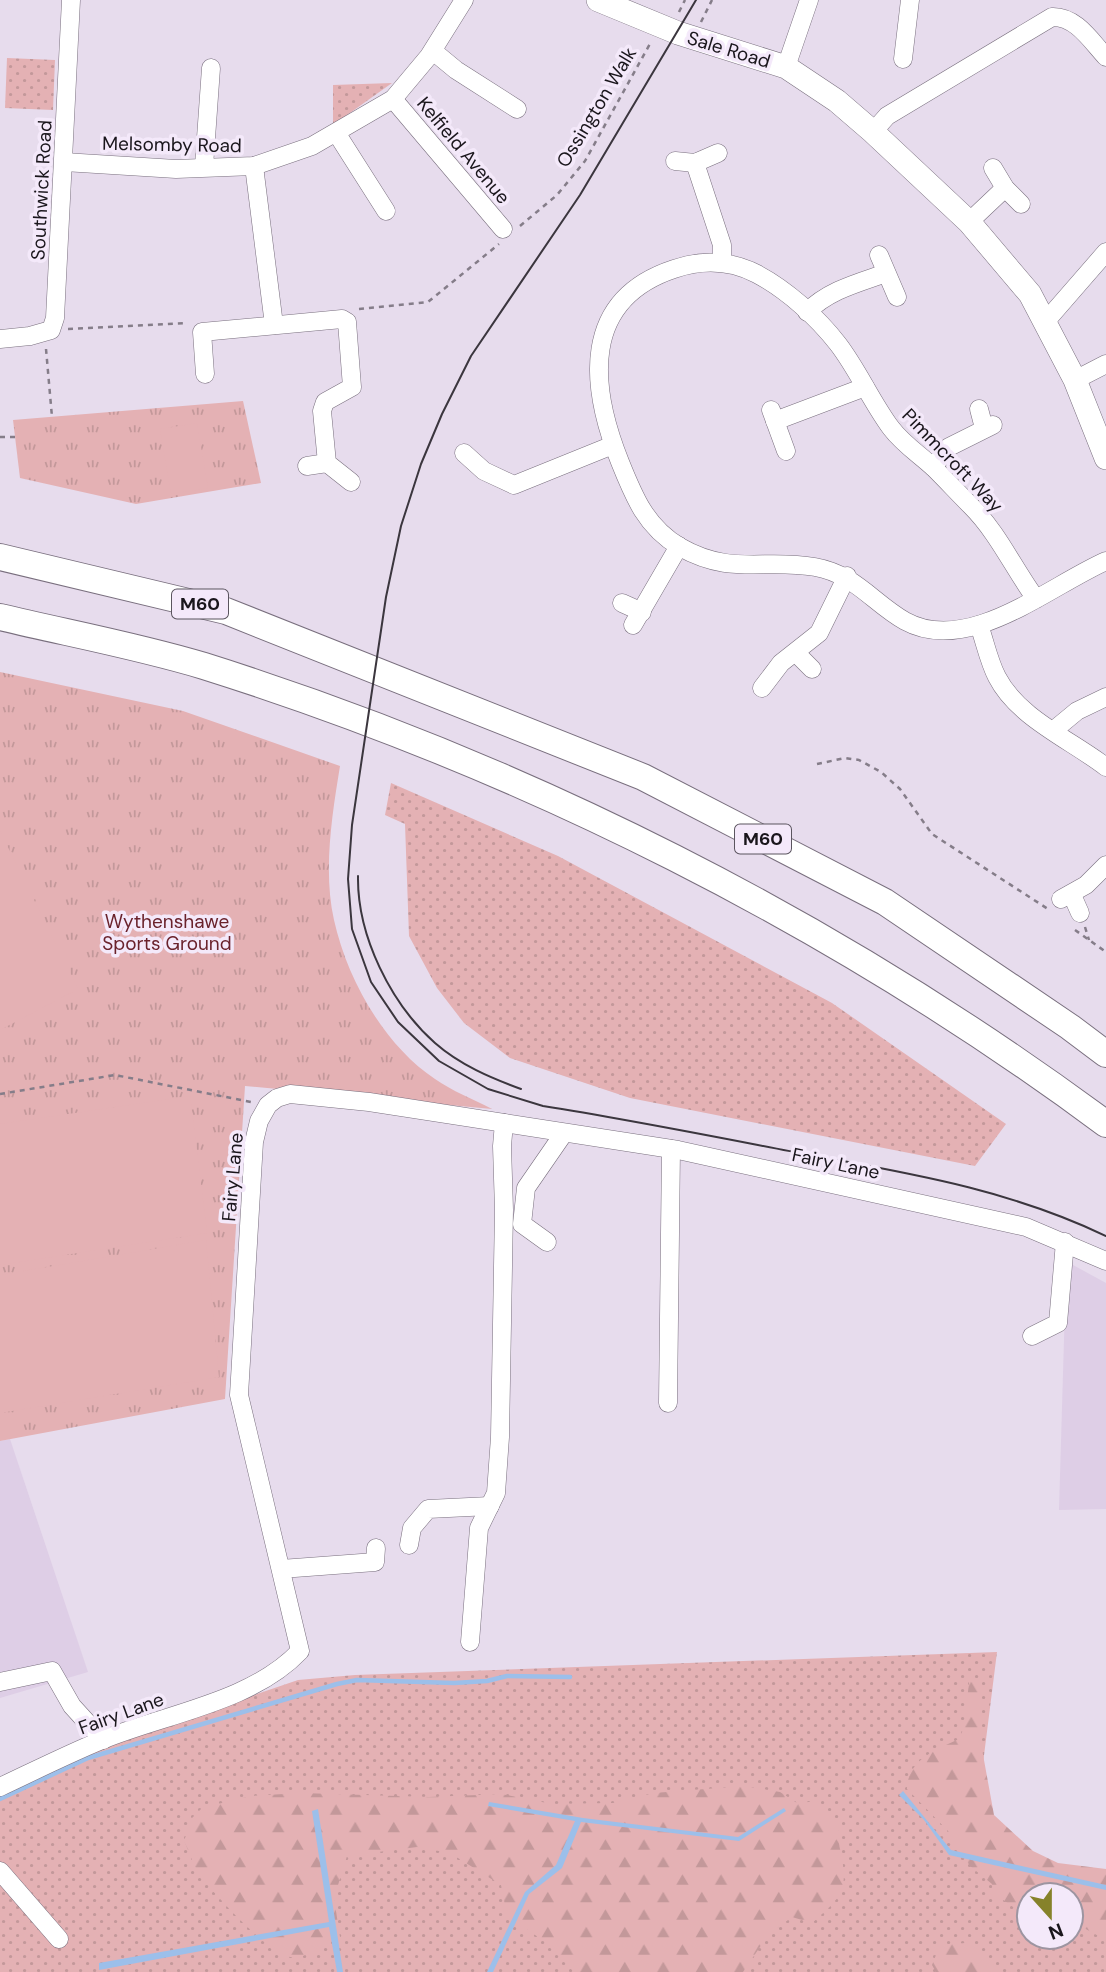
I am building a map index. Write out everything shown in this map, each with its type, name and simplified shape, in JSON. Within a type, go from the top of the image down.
[{"type":"highway","name":"M60","points":[[0,558],[226,611],[643,777],[885,902],[1106,1054]]},
{"type":"highway","points":[[0,617],[201,665],[387,728],[617,829],[841,949],[1038,1074],[1106,1124]]},
{"type":"main road","name":"Sale Road","points":[[598,0],[660,26],[786,67],[873,132],[969,222],[1005,261],[1046,321],[1075,380],[1106,458]]},
{"type":"street","name":"Southwick Road","points":[[47,331],[55,318],[71,0]]},
{"type":"street","name":"Melsomby Road","points":[[64,162],[176,169],[254,166],[337,134],[393,99],[433,51],[464,0]]},
{"type":"street","points":[[786,67],[809,0]]},
{"type":"street","points":[[903,59],[910,0]]},
{"type":"street","points":[[873,132],[887,116],[1050,8],[1076,24],[1106,57]]},
{"type":"street","points":[[433,51],[517,110]]},
{"type":"street","points":[[204,166],[211,68]]},
{"type":"street","name":"Kelfield Avenue","points":[[393,99],[510,231]]},
{"type":"street","points":[[337,134],[386,211]]},
{"type":"street","points":[[675,161],[695,163],[718,153]]},
{"type":"street","points":[[695,163],[722,245],[722,261]]},
{"type":"street","points":[[254,166],[274,325]]},
{"type":"street","points":[[993,168],[1005,188],[1021,204]]},
{"type":"street","points":[[969,222],[1005,188]]},
{"type":"street","points":[[1046,321],[1106,252]]},
{"type":"street","points":[[879,255],[897,298]]},
{"type":"street","name":"Pimmcroft Way","points":[[1036,599],[974,509],[891,429],[838,344],[807,312],[756,274],[722,261],[691,263],[662,273],[640,286],[620,304],[605,327],[599,353],[601,410],[636,502],[654,528],[679,546],[725,565],[816,567],[847,576],[902,620],[922,629],[947,633],[979,625],[1036,599],[1106,561]]},
{"type":"street","points":[[807,312],[819,300],[838,290],[886,273]]},
{"type":"street","points":[[205,374],[202,332],[342,319],[349,327],[352,387],[325,402],[322,411],[327,463],[351,482]]},
{"type":"street","points":[[0,339],[47,331]]},
{"type":"street","points":[[1075,380],[1106,364]]},
{"type":"street","points":[[786,451],[773,415],[865,387]]},
{"type":"street","points":[[933,467],[949,447],[989,426],[979,409]]},
{"type":"street","points":[[464,453],[484,471],[514,485],[613,445]]},
{"type":"street","points":[[307,466],[327,463]]},
{"type":"street","points":[[622,603],[638,619],[679,546]]},
{"type":"street","points":[[762,688],[788,658],[820,632],[847,576]]},
{"type":"street","points":[[979,625],[996,677],[1005,690],[1027,712],[1106,767]]},
{"type":"street","points":[[788,658],[812,669]]},
{"type":"street","points":[[1054,730],[1077,710],[1106,696]]},
{"type":"street","points":[[1074,919],[1063,903],[1096,877],[1106,865]]},
{"type":"street","name":"Fairy Lane","points":[[0,1787],[103,1740],[212,1703],[286,1667],[300,1651],[239,1395],[254,1142],[259,1121],[268,1105],[277,1098],[290,1094],[369,1102],[671,1149],[1013,1223],[1106,1261]]},
{"type":"street","points":[[470,1642],[479,1528],[496,1493],[500,1437],[504,1124]]},
{"type":"street","points":[[547,1242],[522,1224],[523,1199],[526,1188],[564,1133]]},
{"type":"street","points":[[668,1403],[671,1149]]},
{"type":"street","points":[[1032,1336],[1058,1323],[1065,1242]]},
{"type":"street","points":[[409,1545],[412,1528],[428,1510],[489,1506]]},
{"type":"street","points":[[281,1569],[375,1562],[376,1548]]},
{"type":"street","points":[[0,1682],[52,1671],[72,1706],[103,1740]]},
{"type":"street","points":[[0,1871],[59,1939]]},
{"type":"path","name":"Ossington Walk","points":[[342,319],[350,310],[428,302],[510,231],[557,195],[584,161],[660,26]]},
{"type":"path","points":[[52,417],[47,331],[186,323],[202,332]]},
{"type":"path","points":[[0,438],[15,437]]},
{"type":"path","points":[[817,764],[845,758],[859,760],[881,772],[901,789],[932,834],[1026,892],[1063,903]]},
{"type":"path","points":[[1074,919],[1106,952]]},
{"type":"path","points":[[0,1094],[115,1074],[268,1105]]},
{"type":"shaded area","points":[[1073,1265],[1106,1283],[1106,1509],[1059,1510],[1066,1271]]},
{"type":"shaded area","points":[[10,1439],[88,1672],[0,1698],[0,1441]]},
{"type":"green space","points":[[7,58],[55,60],[53,110],[5,108]]},
{"type":"green space","points":[[392,83],[333,125],[333,85]]},
{"type":"green space","points":[[243,401],[261,483],[136,504],[20,478],[13,420]]},
{"type":"green space","points":[[197,423],[208,488],[171,494],[160,429]]},
{"type":"green space","name":"Wythenshawe Sports Ground","points":[[0,672],[183,711],[340,766],[332,823],[329,882],[334,920],[348,965],[370,1009],[384,1029],[417,1065],[455,1091],[492,1109],[245,1086],[225,1399],[0,1441]]},
{"type":"green space","points":[[391,783],[558,856],[832,1003],[1006,1124],[975,1166],[630,1098],[510,1058],[464,1023],[437,988],[409,936],[405,824],[385,815]]},
{"type":"green space","points":[[0,831],[78,989],[0,1030]]},
{"type":"green space","points":[[190,1096],[207,1233],[0,1265],[0,1124]]},
{"type":"green space","points":[[206,1240],[219,1377],[0,1413],[0,1275]]},
{"type":"green space","points":[[997,1652],[974,1835],[1016,1881],[1015,1951],[1085,1951],[1085,1908],[1106,1922],[1106,1972],[0,1972],[0,1791],[88,1752],[298,1680],[355,1675]]},
{"type":"green space","points":[[970,1674],[981,1692],[980,1738],[994,1815],[1033,1851],[1058,1863],[1106,1869],[1106,1940],[1085,1929],[1085,1881],[1015,1881],[1015,1908],[993,1893],[992,1884],[970,1866],[948,1831],[907,1789],[908,1779],[918,1763],[959,1739],[964,1727]]},
{"type":"green space","points":[[744,1786],[780,1792],[797,1803],[820,1801],[838,1827],[844,1874],[841,1891],[831,1906],[812,1923],[792,1917],[768,1935],[743,1972],[574,1972],[544,1941],[507,1916],[501,1885],[450,1853],[417,1847],[347,1856],[334,1898],[340,1937],[309,1953],[290,1957],[281,1954],[256,1935],[217,1895],[198,1871],[184,1841],[192,1818],[202,1808],[250,1796],[301,1793],[429,1797],[501,1794],[552,1804],[613,1803],[654,1793]]},
{"type":"green space","points":[[966,1943],[995,1972],[936,1972],[932,1965],[940,1945]]},
{"type":"water","points":[[903,1791],[951,1850],[1106,1885],[1106,1890],[1085,1885],[1085,1881],[1066,1881],[949,1855],[924,1820],[899,1795]]},
{"type":"water","points":[[489,1802],[583,1818],[738,1837],[784,1808],[786,1811],[739,1841],[581,1822],[562,1868],[529,1894],[493,1972],[487,1972],[525,1892],[556,1865],[575,1821],[488,1806]]},
{"type":"water","points":[[318,1809],[343,1972],[337,1972],[329,1927],[99,1970],[99,1963],[329,1922],[312,1811]]},
{"type":"waterway","points":[[0,1799],[88,1758],[337,1684],[357,1680],[454,1683],[487,1681],[507,1676],[570,1677]]},
{"type":"tram line","points":[[696,0],[580,195],[471,356],[421,464],[401,526],[386,597],[352,825],[348,879],[352,929],[371,982],[398,1022],[439,1061],[488,1089],[543,1106],[961,1185],[1034,1207],[1106,1236]]},
{"type":"tram line","points":[[358,876],[359,899],[370,945],[404,1009],[435,1043],[455,1058],[521,1089]]}]
